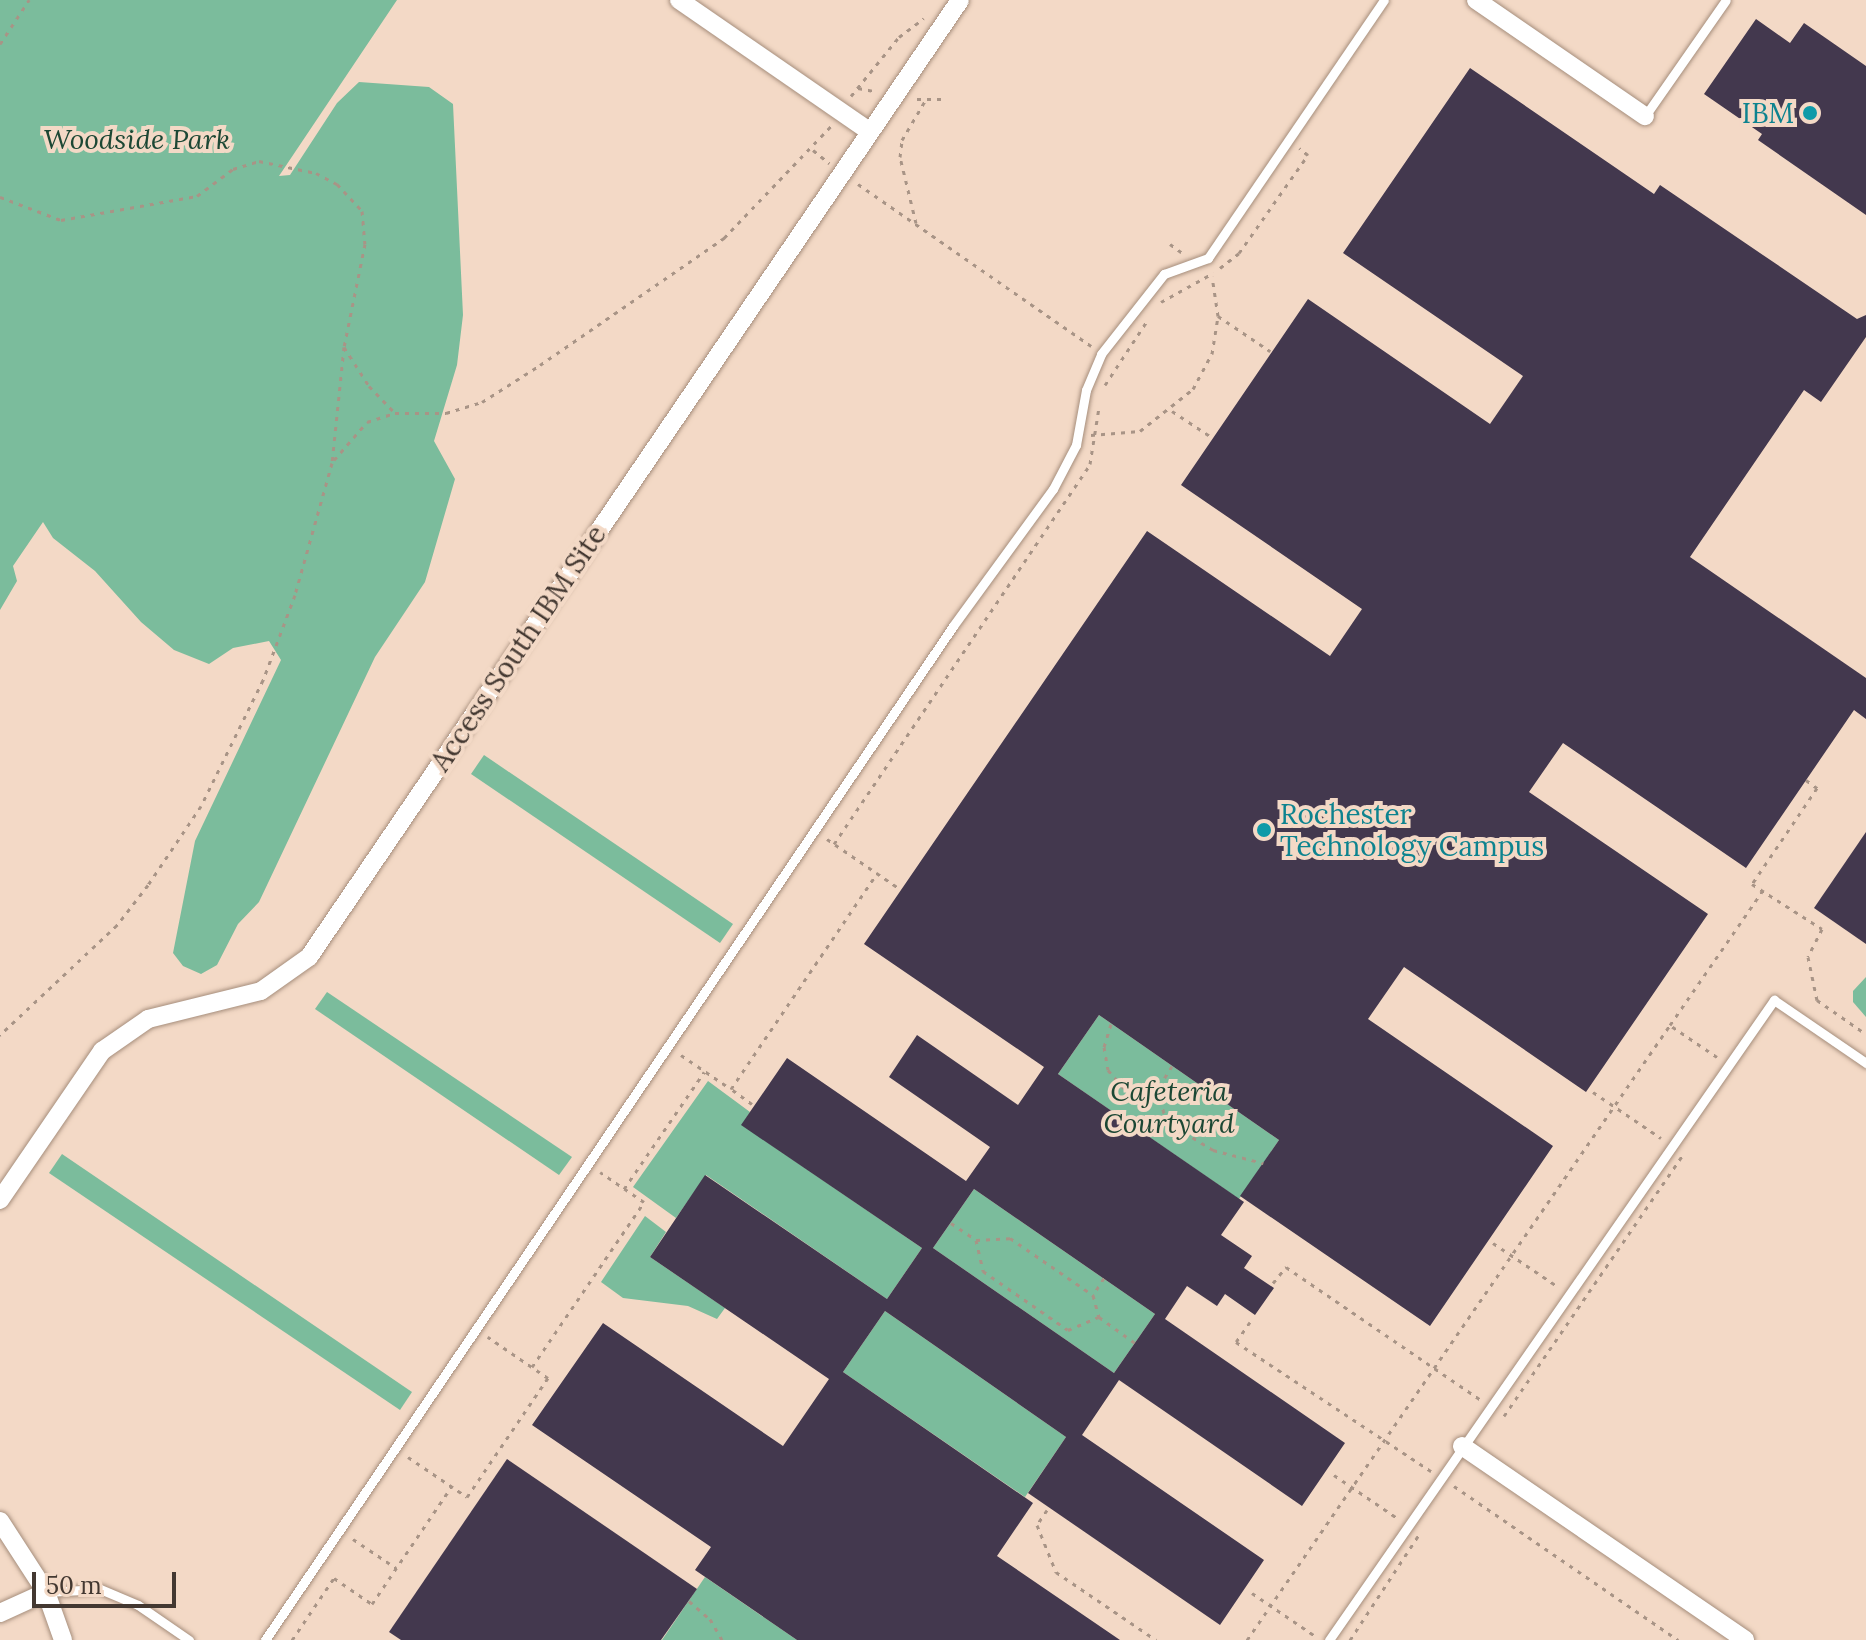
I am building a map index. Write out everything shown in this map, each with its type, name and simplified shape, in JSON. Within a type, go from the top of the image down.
[{"type":"street","points":[[679,0],[869,131]]},
{"type":"street","name":"Access South IBM Site","points":[[0,1200],[102,1051],[148,1019],[261,991],[309,957],[960,0]]},
{"type":"street","points":[[1476,0],[1645,116]]},
{"type":"street","points":[[1462,1446],[1745,1640]]},
{"type":"street","points":[[0,1521],[46,1592],[63,1640]]},
{"type":"street","points":[[0,1613],[46,1592]]},
{"type":"lane","points":[[265,1640],[815,831],[1053,489],[1078,433],[1101,354],[1164,274],[1208,258],[1384,0]]},
{"type":"lane","points":[[1645,116],[1726,0]]},
{"type":"lane","points":[[1329,1640],[1774,1000],[1866,1063]]},
{"type":"lane","points":[[46,1592],[100,1589],[138,1605],[189,1640]]},
{"type":"path","points":[[0,44],[29,0]]},
{"type":"path","points":[[332,463],[367,422],[395,413],[446,413],[482,402],[724,238],[813,150],[899,37],[923,18]]},
{"type":"path","points":[[916,223],[900,157],[902,140],[925,101],[941,99]]},
{"type":"path","points":[[1158,304],[1239,253],[1308,155],[1288,140]]},
{"type":"path","points":[[813,150],[841,173],[1117,366]]},
{"type":"path","points":[[0,197],[61,220],[197,196],[233,169],[259,161],[316,173],[337,184],[362,211],[365,244],[344,347],[332,463],[295,595],[263,680],[201,806],[117,925],[0,1035]]},
{"type":"path","points":[[1078,433],[1098,436],[1140,431],[1172,411],[1193,389],[1212,354],[1218,316],[1270,351]]},
{"type":"path","points":[[834,844],[1079,482],[1098,436],[1099,394],[1150,317]]},
{"type":"path","points":[[344,347],[369,386],[395,413]]},
{"type":"path","points":[[1172,411],[1213,438]]},
{"type":"path","points":[[1806,780],[1817,788],[1752,884],[1822,929],[1808,957],[1817,1000],[1866,1034]]},
{"type":"path","points":[[815,831],[900,889]]},
{"type":"path","points":[[731,1089],[877,873]]},
{"type":"path","points":[[1247,1640],[1763,890]]},
{"type":"path","points":[[1111,1024],[1104,1047],[1108,1070],[1130,1095],[1157,1100]]},
{"type":"path","points":[[1670,1025],[1729,1064]]},
{"type":"path","points":[[668,1047],[752,1104]]},
{"type":"path","points":[[1172,1066],[1157,1100],[1167,1122],[1179,1133],[1213,1150],[1263,1163]]},
{"type":"path","points":[[624,1189],[704,1072]]},
{"type":"path","points":[[1273,1283],[1286,1267],[1505,1417],[1687,1154],[1593,1092]]},
{"type":"path","points":[[532,1367],[644,1202],[588,1164]]},
{"type":"path","points":[[951,1223],[976,1240],[1010,1238],[1093,1295],[1099,1317],[1135,1343]]},
{"type":"path","points":[[976,1240],[983,1271],[1068,1330],[1099,1317]]},
{"type":"path","points":[[1493,1243],[1583,1305]]},
{"type":"path","points":[[1093,1295],[1104,1278]]},
{"type":"path","points":[[1250,1322],[1236,1342],[1383,1443],[1441,1477],[1678,1640]]},
{"type":"path","points":[[395,1448],[467,1497],[530,1405],[548,1378],[476,1329]]},
{"type":"path","points":[[1334,1475],[1352,1488]]},
{"type":"path","points":[[292,1640],[334,1578],[372,1604],[452,1486]]},
{"type":"path","points":[[1047,1510],[1037,1525],[1056,1572],[1156,1640]]},
{"type":"path","points":[[340,1530],[396,1568]]},
{"type":"path","points":[[1252,1593],[1321,1640]]},
{"type":"path","points":[[689,1601],[710,1619],[722,1640]]},
{"type":"green space","name":"Woodside Park","points":[[0,0],[397,0],[279,176],[290,175],[337,103],[359,82],[429,87],[453,104],[463,315],[457,365],[434,441],[455,479],[425,582],[375,657],[259,902],[238,924],[217,965],[201,974],[183,966],[173,953],[195,841],[281,660],[269,641],[233,648],[209,664],[174,650],[141,622],[95,571],[53,538],[43,522],[13,566],[17,581],[0,610]]},
{"type":"green space","points":[[484,755],[733,924],[720,943],[471,774]]},
{"type":"green space","points":[[1866,977],[1866,1017],[1853,1002],[1853,991]]},
{"type":"green space","points":[[327,992],[572,1157],[559,1175],[315,1009]]},
{"type":"green space","name":"Cafeteria Courtyard","points":[[1099,1015],[1279,1140],[1239,1199],[1058,1074]]},
{"type":"green space","points":[[708,1081],[750,1112],[742,1125],[922,1248],[887,1299],[706,1175],[676,1218],[633,1187]]},
{"type":"green space","points":[[62,1154],[412,1392],[400,1410],[49,1173]]},
{"type":"green space","points":[[974,1189],[1155,1314],[1114,1373],[933,1248]]},
{"type":"green space","points":[[645,1216],[666,1232],[650,1257],[725,1308],[717,1319],[688,1306],[623,1298],[601,1282]]},
{"type":"green space","points":[[885,1311],[1066,1437],[1025,1497],[843,1372]]},
{"type":"green space","points":[[705,1577],[797,1640],[662,1640]]},
{"type":"building","name":"IBM","points":[[1756,19],[1790,43],[1804,23],[1866,66],[1866,215],[1758,140],[1762,134],[1704,94]]},
{"type":"building","name":"Rochester Technology Campus","points":[[1470,68],[1654,194],[1660,185],[1857,319],[1866,315],[1866,337],[1821,402],[1804,390],[1690,557],[1866,678],[1866,719],[1854,710],[1746,868],[1563,743],[1529,792],[1708,914],[1586,1092],[1404,967],[1368,1019],[1553,1146],[1430,1326],[1240,1196],[1279,1140],[1099,1015],[1058,1074],[1244,1202],[1221,1235],[1252,1256],[1244,1268],[1274,1288],[1255,1315],[1225,1294],[1217,1306],[1187,1286],[1165,1319],[1345,1443],[1302,1506],[1119,1380],[1082,1435],[1264,1560],[1220,1625],[1028,1493],[1066,1437],[885,1311],[843,1372],[1033,1503],[997,1556],[1120,1640],[797,1640],[695,1570],[711,1547],[532,1425],[603,1323],[783,1446],[829,1379],[650,1257],[705,1175],[887,1299],[922,1248],[741,1125],[787,1058],[966,1181],[990,1147],[889,1077],[917,1035],[1018,1105],[1044,1067],[864,944],[1147,531],[1330,656],[1362,609],[1181,485],[1308,299],[1490,424],[1523,376],[1343,253]],"holes":[[[974,1189],[1155,1314],[1114,1373],[933,1248]]]},
{"type":"building","points":[[1866,832],[1866,944],[1814,908]]},
{"type":"building","points":[[507,1459],[697,1589],[661,1640],[401,1640],[389,1632]]},
{"type":"place","name":"IBM","points":[[1810,113]]},
{"type":"place","name":"Rochester Technology Campus","points":[[1264,830]]}]
